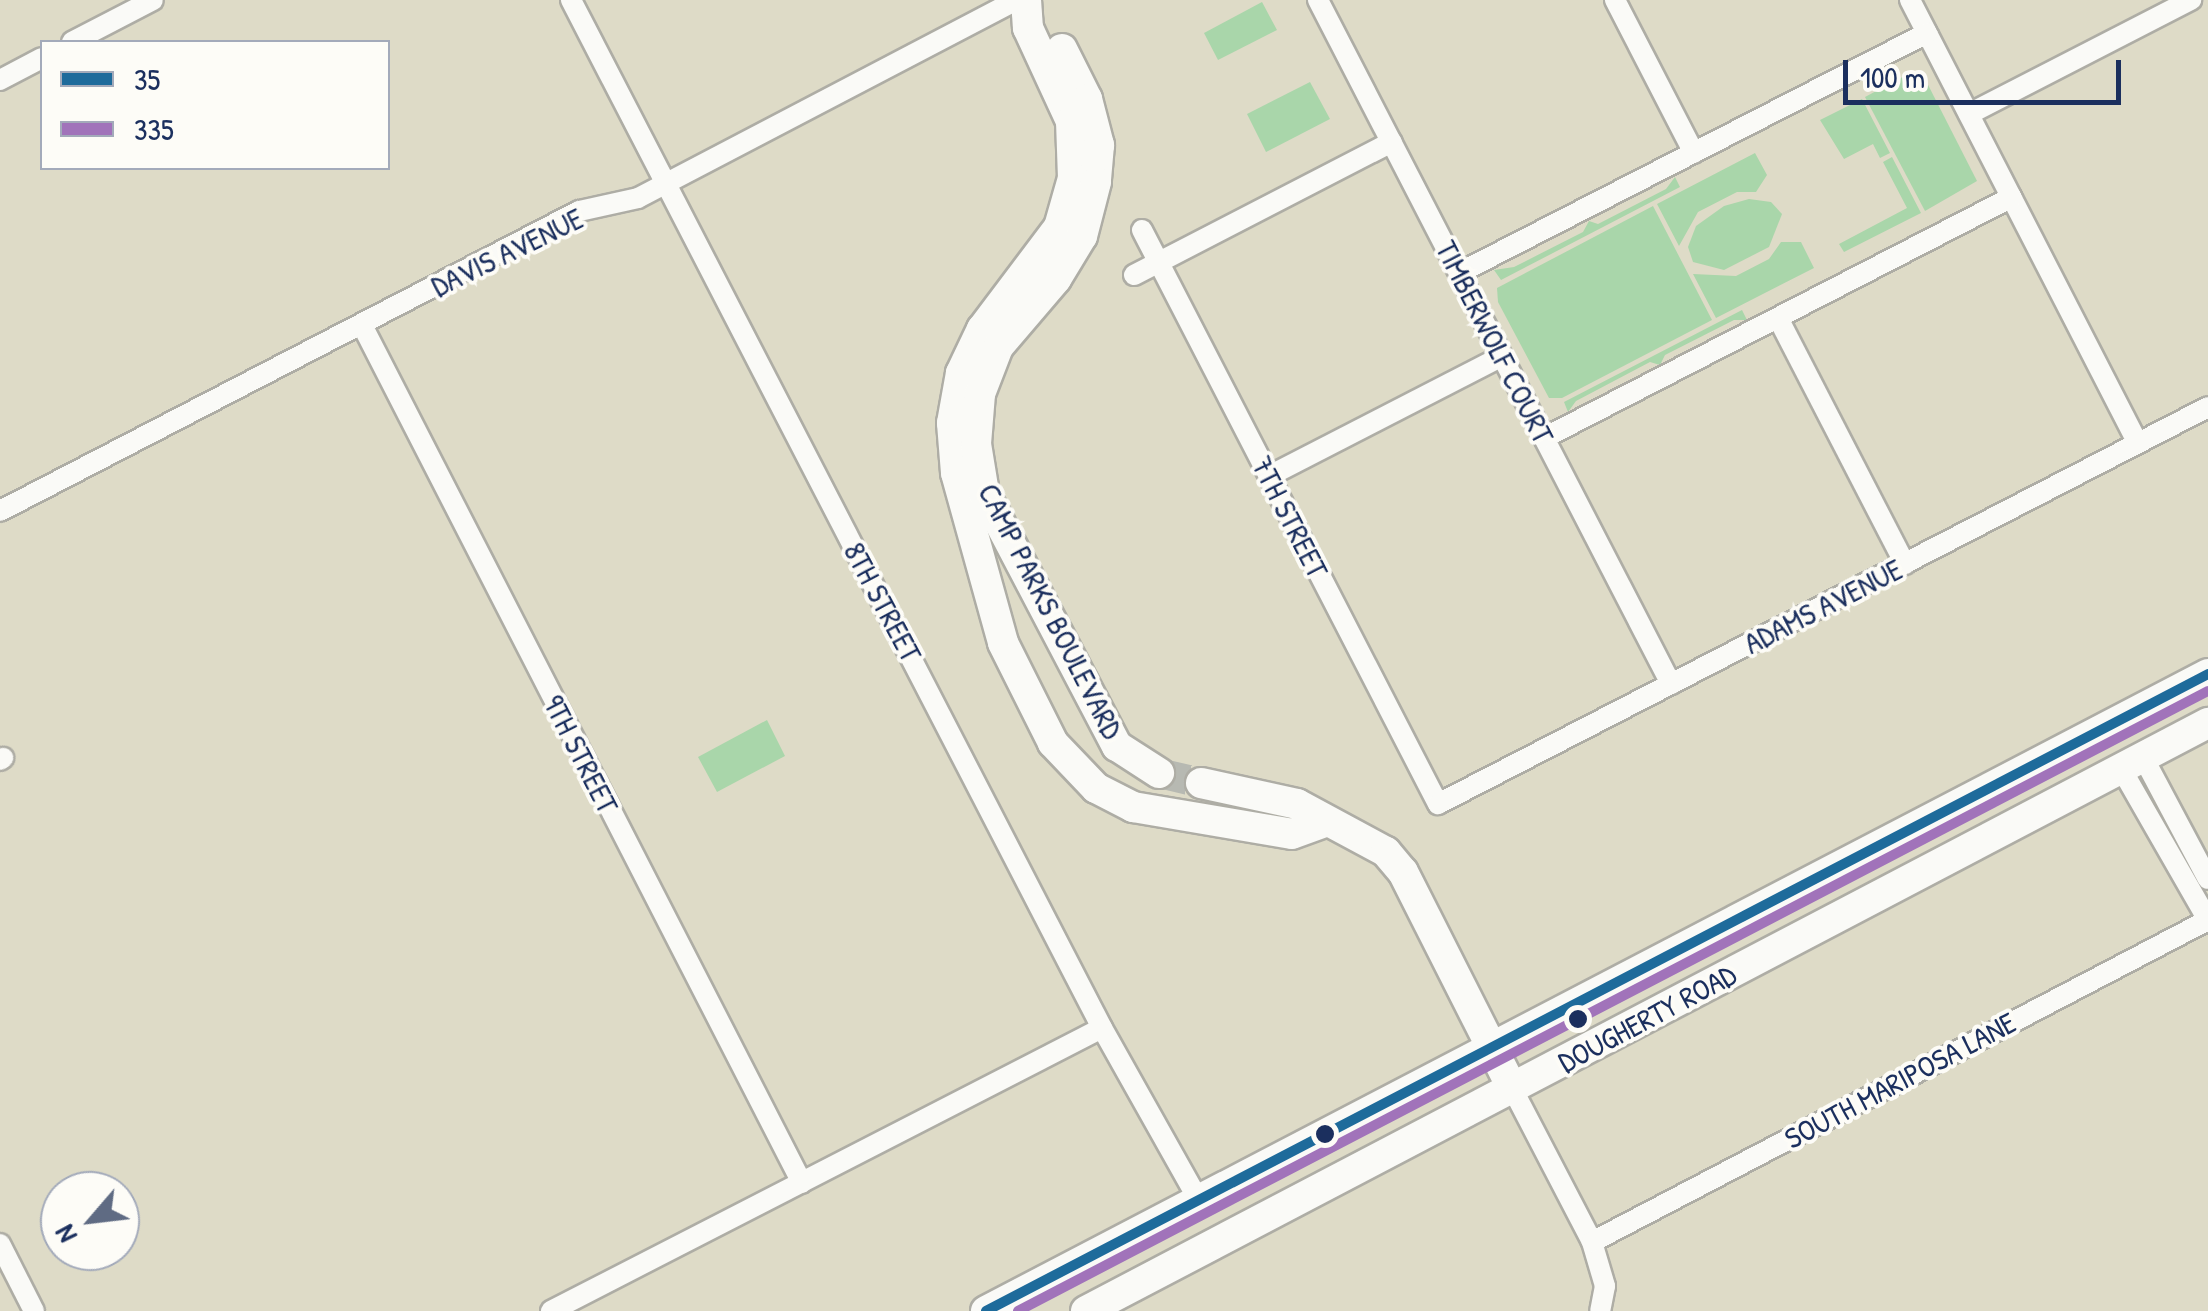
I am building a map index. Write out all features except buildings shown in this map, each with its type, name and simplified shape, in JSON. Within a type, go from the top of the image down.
[{"type":"main road","name":"CAMP PARKS BOULEVARD","points":[[1028,0],[1045,15],[1087,99],[1099,144],[1096,182],[1082,236],[1056,279],[998,347],[980,394],[976,444],[984,493],[1117,746],[1159,772]]},
{"type":"main road","name":"CAMP PARKS BOULEVARD","points":[[1028,0],[1028,28],[1071,121],[1073,178],[1059,226],[1042,255],[982,329],[961,373],[952,423],[956,472],[1002,642],[1053,743],[1096,788],[1133,807],[1292,834],[1323,823]]},
{"type":"main road","name":"DOUGHERTY ROAD","points":[[986,1311],[2208,674]]},
{"type":"main road","name":"DOUGHERTY ROAD","points":[[1086,1311],[2208,724]]},
{"type":"main road","points":[[1200,783],[1297,804],[1323,823],[1386,852],[1402,872],[1512,1088]]},
{"type":"main road","points":[[1033,1311],[1068,1269]]},
{"type":"street","points":[[76,40],[153,0]]},
{"type":"street","name":"8TH STREET","points":[[571,0],[1102,1028],[1199,1201]]},
{"type":"street","name":"DAVIS AVENUE","points":[[0,511],[579,212],[618,205],[666,184],[1017,0]]},
{"type":"street","name":"TIMBERWOLF COURT","points":[[1318,0],[1671,684]]},
{"type":"street","points":[[1615,0],[1694,153]]},
{"type":"street","points":[[1910,0],[2138,443]]},
{"type":"street","points":[[1969,114],[2191,0]]},
{"type":"street","points":[[1459,274],[1927,32]]},
{"type":"street","points":[[0,80],[40,59]]},
{"type":"street","points":[[1134,275],[1392,142]]},
{"type":"street","points":[[1544,438],[2012,197]]},
{"type":"street","name":"7TH STREET","points":[[1142,230],[1438,804]]},
{"type":"street","points":[[1778,318],[1905,564]]},
{"type":"street","name":"9TH STREET","points":[[362,325],[802,1183]]},
{"type":"street","points":[[1269,476],[1502,356]]},
{"type":"street","name":"ADAMS AVENUE","points":[[1438,804],[2208,407]]},
{"type":"street","points":[[2133,763],[2208,879]]},
{"type":"street","points":[[2133,763],[2208,920]]},
{"type":"street","name":"SOUTH MARIPOSA LANE","points":[[1592,1242],[2208,920]]},
{"type":"street","points":[[552,1311],[1102,1028]]},
{"type":"street","points":[[1512,1088],[1592,1242],[1604,1286],[1600,1311]]},
{"type":"street","points":[[0,1244],[34,1311]]},
{"type":"green space","points":[[1262,2],[1277,30],[1218,60],[1204,33]]},
{"type":"green space","points":[[1912,72],[1922,73],[1977,181],[1925,211],[1865,97]]},
{"type":"green space","points":[[1310,82],[1330,119],[1266,152],[1247,114]]},
{"type":"green space","points":[[1862,99],[1890,153],[1880,158],[1873,144],[1844,159],[1820,120]]},
{"type":"green space","points":[[1755,153],[1767,175],[1756,192],[1737,192],[1698,212],[1679,246],[1657,204]]},
{"type":"green space","points":[[1892,157],[1921,213],[1844,252],[1839,244],[1907,208],[1883,162]]},
{"type":"green space","points":[[1675,177],[1680,187],[1501,280],[1494,270],[1514,267],[1583,232],[1589,221],[1598,224],[1666,189]]},
{"type":"green space","points":[[1749,199],[1771,202],[1782,214],[1769,247],[1724,270],[1693,262],[1688,247],[1696,226],[1724,206]]},
{"type":"green space","points":[[1653,206],[1712,320],[1562,398],[1549,398],[1498,302],[1497,288]]},
{"type":"green space","points":[[1781,242],[1801,242],[1814,268],[1716,318],[1693,274],[1736,276],[1769,259]]},
{"type":"green space","points":[[1742,310],[1747,320],[1734,320],[1665,355],[1660,365],[1650,362],[1576,401],[1568,412],[1564,402]]},
{"type":"green space","points":[[767,720],[785,756],[717,792],[698,757]]},
{"type":"tunnel","points":[[1159,773],[1201,783]]},
{"type":"transit line","name":"35","points":[[986,1311],[2208,674]]},
{"type":"transit line","name":"335","points":[[1018,1311],[2208,691]]}]
